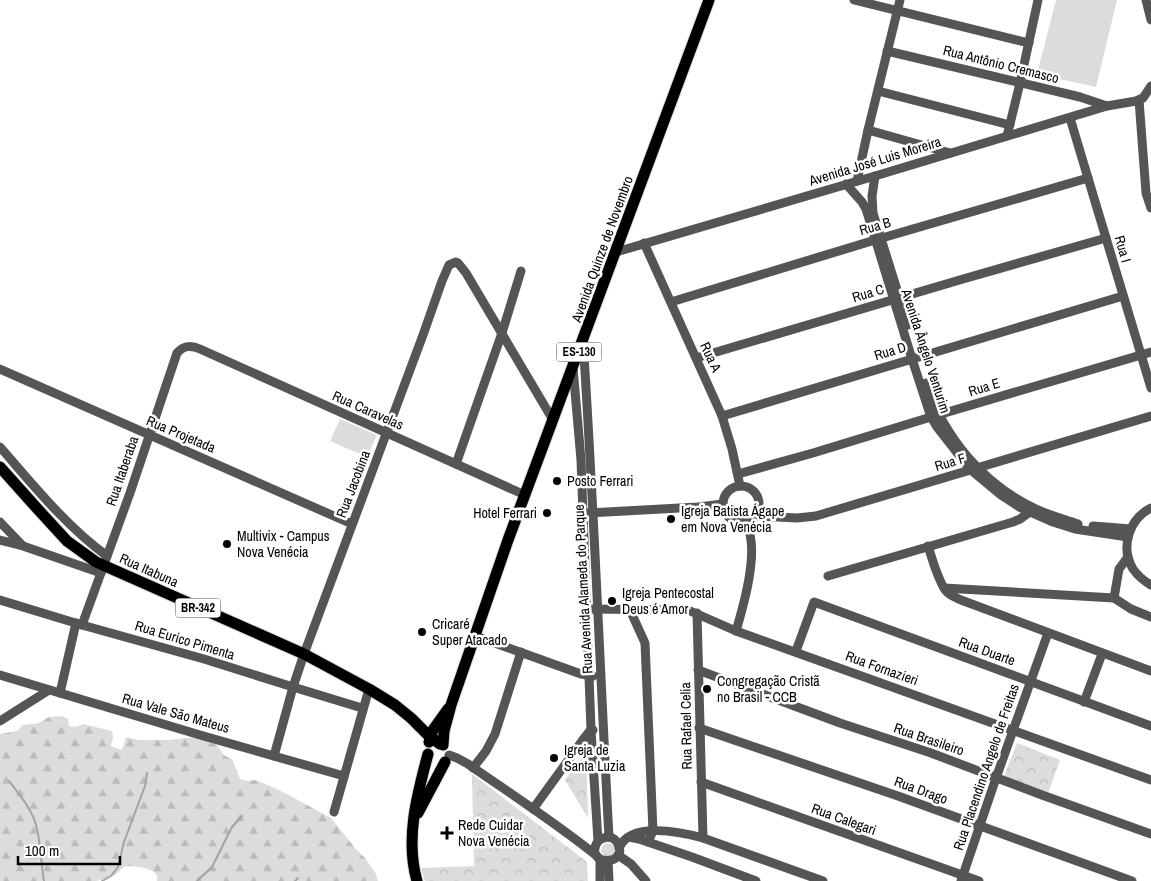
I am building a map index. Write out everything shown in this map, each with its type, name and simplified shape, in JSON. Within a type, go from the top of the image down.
[{"type":"main road","name":"Avenida Quinze de Novembro","points":[[449,708],[525,495],[709,0]]},
{"type":"main road","name":"Rua Itabuna","points":[[0,467],[67,541],[86,555],[104,565],[304,654],[368,688],[395,705],[416,722]]},
{"type":"main road","points":[[416,722],[434,719],[449,708]]},
{"type":"main road","name":"ES-130","points":[[438,751],[449,708]]},
{"type":"main road","name":"BR-342","points":[[416,722],[438,751]]},
{"type":"main road","points":[[417,881],[412,850],[418,792],[438,751]]},
{"type":"main road","points":[[414,821],[438,751]]},
{"type":"street","points":[[854,0],[1029,43]]},
{"type":"street","points":[[857,181],[900,0]]},
{"type":"street","points":[[1007,136],[1038,1],[1027,0]]},
{"type":"street","points":[[1146,0],[1151,20]]},
{"type":"street","name":"Rua Antônio Cremasco","points":[[887,51],[1091,100],[1107,106]]},
{"type":"street","points":[[1151,86],[1141,99],[1146,138],[1146,193],[1151,208]]},
{"type":"street","points":[[878,91],[1010,125]]},
{"type":"street","name":"Avenida José Luis Moreira","points":[[616,252],[1107,106],[1141,99]]},
{"type":"street","name":"Rua I","points":[[1070,118],[1123,296],[1146,353],[1151,388]]},
{"type":"street","points":[[868,130],[951,153]]},
{"type":"street","name":"Avenida Ângelo Venturim","points":[[875,176],[872,206],[878,239]]},
{"type":"street","name":"Rua B","points":[[671,302],[1088,178]]},
{"type":"street","name":"Avenida Ângelo Venturim","points":[[846,184],[862,202],[878,239],[914,358],[935,416],[946,438],[1001,495],[1021,508],[1075,529],[1129,533]]},
{"type":"street","name":"Rua C","points":[[696,358],[1106,238]]},
{"type":"street","name":"Rua A","points":[[644,244],[726,426],[740,486]]},
{"type":"street","name":"Rua Jacobina","points":[[274,756],[304,654],[449,265],[456,262],[466,273],[502,332]]},
{"type":"street","points":[[456,464],[521,271]]},
{"type":"street","name":"Rua D","points":[[722,416],[1123,296]]},
{"type":"street","points":[[502,332],[553,420]]},
{"type":"street","name":"Rua Avenida Alameda do Parque","points":[[583,340],[599,609],[600,677],[611,838]]},
{"type":"street","name":"Rua Itaberaba","points":[[60,693],[79,624],[104,565],[177,353],[181,348],[188,346],[200,349]]},
{"type":"street","name":"Rua Caravelas","points":[[200,349],[525,495]]},
{"type":"street","name":"Rua E","points":[[738,474],[1146,353]]},
{"type":"street","points":[[573,368],[581,460],[597,843],[595,848],[602,859],[609,881]]},
{"type":"street","name":"Rua Projetada","points":[[0,369],[352,524]]},
{"type":"street","name":"Rua F","points":[[755,516],[797,518],[816,516],[1151,416]]},
{"type":"street","points":[[0,447],[68,522],[95,547],[104,565]]},
{"type":"street","points":[[740,486],[746,487],[755,494],[759,504],[755,516],[745,522],[738,522],[724,512],[723,504],[730,490],[740,486]]},
{"type":"street","points":[[583,513],[723,504]]},
{"type":"street","points":[[1151,508],[1137,518],[1129,533],[1127,547],[1128,557],[1134,570],[1141,579],[1151,585]]},
{"type":"street","points":[[828,576],[1013,522],[1032,511]]},
{"type":"street","points":[[0,522],[23,546]]},
{"type":"street","points":[[736,631],[749,582],[752,541],[749,528],[745,522]]},
{"type":"street","points":[[0,540],[104,565]]},
{"type":"street","points":[[928,546],[944,588],[952,596],[1151,671]]},
{"type":"street","points":[[1114,598],[1119,569],[1128,557]]},
{"type":"street","points":[[944,588],[1114,598],[1131,609],[1151,617]]},
{"type":"street","name":"Rua Eurico Pimenta","points":[[0,600],[204,659],[362,708]]},
{"type":"street","name":"Rua Duarte","points":[[796,651],[814,602],[1151,726]]},
{"type":"street","name":"Rua Fornazieri","points":[[587,609],[688,610],[736,631],[1151,780]]},
{"type":"street","points":[[630,610],[645,643],[653,831],[648,842]]},
{"type":"street","name":"Rua Rafael Celia","points":[[697,613],[703,838]]},
{"type":"street","name":"Rua Placendino Angelo de Freitas","points":[[962,878],[979,825],[1048,633]]},
{"type":"street","points":[[475,636],[573,671],[600,677]]},
{"type":"street","points":[[473,768],[486,751],[495,734],[521,652]]},
{"type":"street","points":[[1084,702],[1102,654]]},
{"type":"street","name":"Rua Brasileiro","points":[[698,670],[1151,834]]},
{"type":"street","name":"Rua Vale São Mateus","points":[[0,675],[344,776]]},
{"type":"street","points":[[334,812],[368,688]]},
{"type":"street","points":[[0,721],[49,690]]},
{"type":"street","points":[[533,809],[591,730],[603,728]]},
{"type":"street","name":"Rua Drago","points":[[699,728],[979,825],[1132,881]]},
{"type":"street","points":[[438,751],[457,762],[463,762],[473,768],[602,859],[615,858],[621,843],[628,836]]},
{"type":"street","name":"Rua Calegari","points":[[701,782],[962,878],[979,881]]},
{"type":"street","points":[[578,841],[597,843],[605,837],[628,836],[653,831],[685,833],[823,881]]},
{"type":"street","points":[[628,836],[756,881]]},
{"type":"street","points":[[611,838],[616,840],[618,851],[646,881]]},
{"type":"street","points":[[600,881],[602,859]]},
{"type":"green space","points":[[1056,0],[1117,0],[1096,87],[1037,74]]},
{"type":"green space","points":[[340,419],[377,435],[367,457],[330,441]]},
{"type":"green space","points":[[62,716],[68,719],[69,726],[71,727],[83,724],[112,731],[111,746],[122,750],[125,737],[139,740],[168,740],[197,737],[217,745],[225,756],[232,759],[240,779],[255,780],[268,785],[331,818],[365,858],[376,874],[378,881],[157,881],[157,875],[153,871],[131,866],[124,867],[115,875],[96,881],[0,881],[0,734],[17,731],[23,725],[39,723],[49,717]]},
{"type":"green space","points":[[1017,743],[1060,760],[1047,796],[1003,779]]},
{"type":"green space","points":[[586,751],[588,818],[565,780]]},
{"type":"green space","points":[[472,774],[587,862],[588,881],[425,881],[421,868],[474,866]]},
{"type":"green space","points":[[608,843],[613,845],[615,850],[613,855],[608,857],[603,855],[601,850],[603,845]]},
{"type":"waterway","points":[[102,881],[111,876],[118,867],[124,842],[145,786],[147,773]]},
{"type":"waterway","points":[[9,781],[33,816],[39,842],[44,881]]},
{"type":"waterway","points":[[197,881],[212,867],[232,827],[242,816]]},
{"type":"waterway","points":[[295,881],[298,878]]},
{"type":"place","name":"Posto Ferrari","points":[[557,481]]},
{"type":"place","name":"Hotel Ferrari","points":[[547,513]]},
{"type":"place","name":"Igreja Batista Ágape em Nova Venécia","points":[[671,519]]},
{"type":"place","name":"Multivix - Campus Nova Venécia","points":[[227,544]]},
{"type":"place","name":"Igreja Pentecostal Deus é Amor","points":[[612,601]]},
{"type":"place","name":"Cricaré Super Atacado","points":[[422,632]]},
{"type":"place","name":"Congregação Cristã no Brasil - CCB","points":[[707,689]]},
{"type":"place","name":"Igreja de Santa Luzia","points":[[554,758]]},
{"type":"place","name":"Rede Cuidar Nova Venécia","points":[[447,833]]}]
